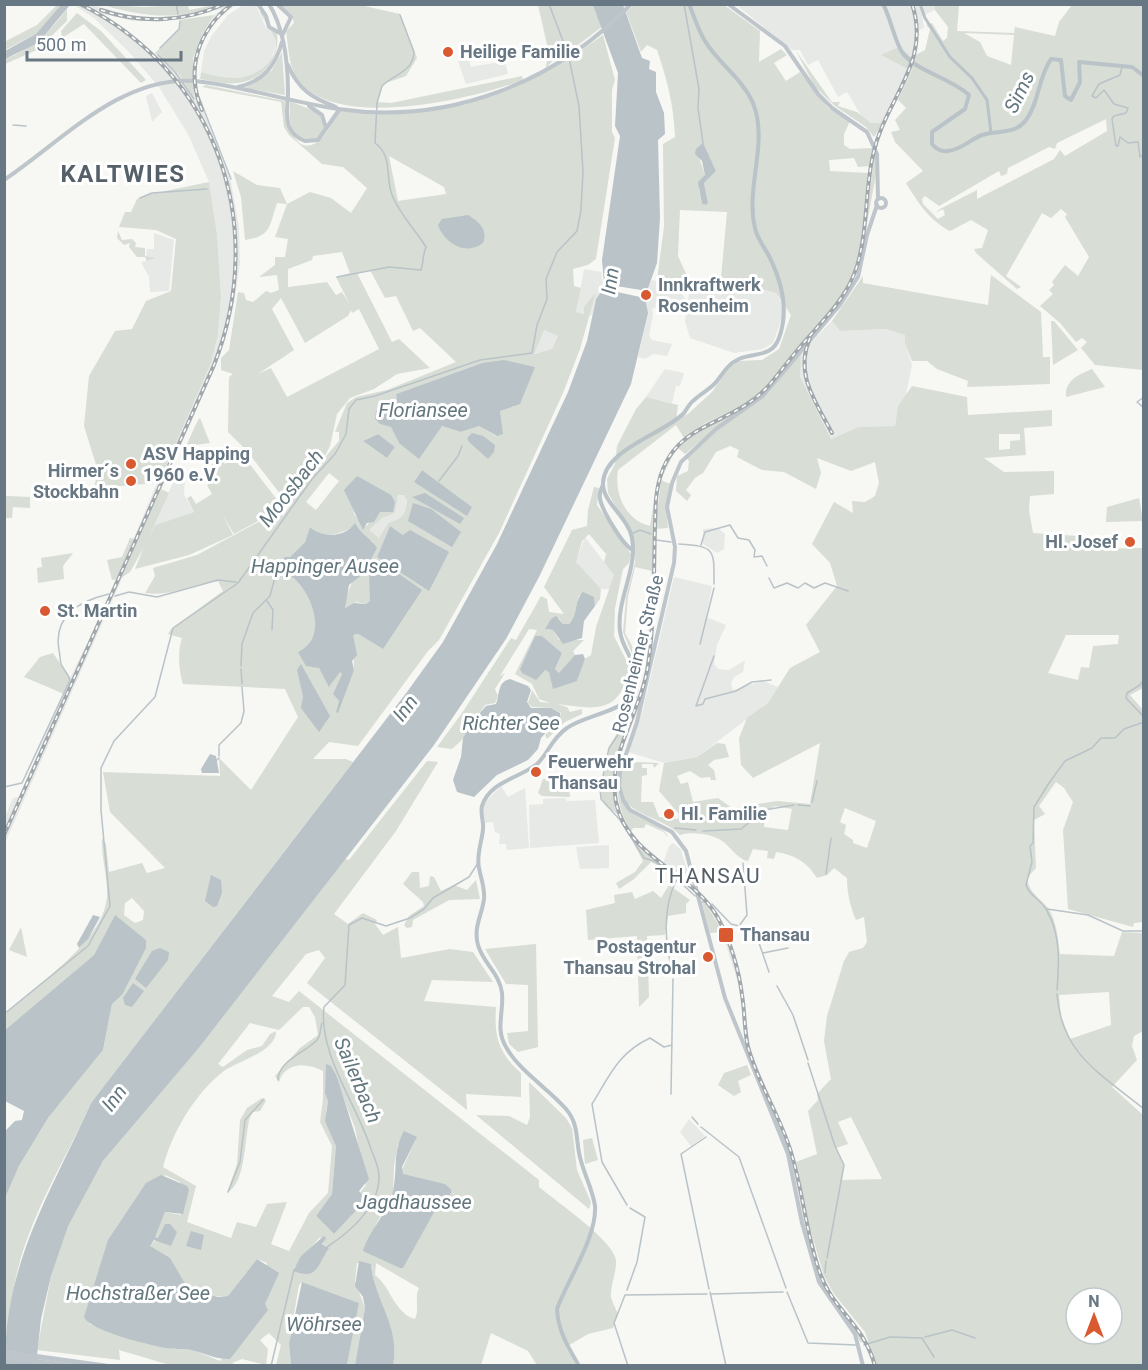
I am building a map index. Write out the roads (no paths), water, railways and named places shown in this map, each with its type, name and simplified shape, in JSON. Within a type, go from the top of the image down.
[{"type":"highway","points":[[4,1352],[66,1363]]},
{"type":"highway","points":[[4,1357],[105,1365]]},
{"type":"main road","points":[[258,4],[266,16],[268,26],[282,37]]},
{"type":"main road","points":[[269,4],[279,23],[282,37],[290,129],[300,139],[310,142],[318,140],[334,113],[340,109]]},
{"type":"main road","points":[[234,87],[254,82],[265,75],[277,58],[282,37],[291,17],[277,4]]},
{"type":"main road","points":[[728,4],[785,46],[818,94],[832,108],[867,132],[877,154],[879,206],[886,204],[880,198]]},
{"type":"main road","points":[[4,180],[106,106],[140,88],[170,81],[221,85],[345,110],[411,113],[477,100],[539,74],[598,35],[630,5]]},
{"type":"main road","points":[[273,29],[279,23]]},
{"type":"main road","points":[[279,23],[287,26]]},
{"type":"main road","points":[[285,60],[293,78],[305,91],[316,99],[345,110]]},
{"type":"main road","points":[[303,102],[321,113],[326,128]]},
{"type":"main road","name":"Rosenheimer Straße","points":[[863,1365],[855,1334],[819,1282],[802,1223],[788,1154],[725,998],[686,851],[672,832],[630,810],[621,796],[619,782],[621,767],[637,722],[673,571],[675,547],[667,507],[676,472],[685,456],[696,445],[763,396],[840,305],[858,277],[867,235],[879,206]]},
{"type":"water","points":[[62,4],[70,5],[38,43],[5,59],[5,51],[36,34]]},
{"type":"water","name":"Inn","points":[[593,5],[623,5],[642,58],[650,61],[649,69],[656,72],[656,92],[664,113],[665,134],[658,140],[660,218],[657,263],[647,291],[604,284],[602,260],[620,136],[615,126],[618,73]]},
{"type":"water","points":[[703,143],[716,171],[704,183],[708,203],[706,205],[702,204],[698,182],[705,175],[702,161],[695,154],[696,149]]},
{"type":"water","points":[[468,215],[479,223],[484,238],[483,243],[476,247],[463,248],[446,238],[438,225],[442,219]]},
{"type":"water","name":"Inn","points":[[603,289],[645,298],[648,313],[631,384],[540,575],[506,639],[434,745],[198,1049],[103,1161],[68,1226],[51,1276],[41,1319],[36,1365],[5,1366],[12,1294],[21,1261],[46,1199],[91,1103],[443,642],[497,544],[568,392],[587,341],[596,299]]},
{"type":"water","name":"Floriansee","points":[[504,360],[535,367],[520,404],[500,411],[503,434],[497,436],[479,426],[461,432],[442,426],[419,459],[399,443],[391,427],[380,424],[375,419],[379,408],[390,412],[398,409],[396,394],[482,363]]},
{"type":"water","points":[[472,433],[483,436],[495,445],[494,452],[488,459],[469,442],[467,438]]},
{"type":"water","points":[[378,434],[395,447],[387,458],[363,441]]},
{"type":"water","points":[[422,470],[472,507],[467,516],[414,482]]},
{"type":"water","points":[[357,476],[391,495],[395,502],[393,512],[380,512],[374,522],[367,523],[363,530],[344,490]]},
{"type":"water","points":[[425,493],[464,518],[460,524],[412,497]]},
{"type":"water","points":[[413,503],[431,509],[461,532],[452,547],[408,521]]},
{"type":"water","name":"Happinger Ausee","points":[[355,523],[377,548],[363,574],[349,585],[345,608],[354,603],[366,604],[370,601],[369,572],[379,560],[422,590],[383,649],[358,634],[353,635],[357,655],[352,661],[354,670],[338,713],[336,712],[339,701],[333,694],[342,674],[340,672],[329,687],[319,668],[306,666],[298,652],[308,645],[314,635],[315,623],[309,599],[302,587],[284,571],[284,557],[290,557],[305,542],[310,527],[315,531],[333,535],[345,532]]},
{"type":"water","points":[[390,526],[403,535],[410,530],[449,552],[429,591],[377,557]]},
{"type":"water","points":[[583,592],[594,597],[595,606],[584,621],[582,638],[563,644],[553,630],[545,629],[551,619],[556,616],[563,624],[569,624]]},
{"type":"water","points":[[535,636],[542,636],[562,653],[555,669],[559,673],[575,655],[583,654],[585,659],[577,681],[553,689],[549,672],[545,670],[536,680],[522,673],[520,669]]},
{"type":"water","points":[[301,664],[330,716],[319,732],[301,708],[303,696],[297,670]]},
{"type":"water","name":"Richter See","points":[[510,679],[528,686],[531,690],[527,702],[531,708],[551,708],[560,713],[560,717],[541,738],[538,749],[528,760],[497,775],[474,797],[457,792],[453,780],[461,757],[463,738],[473,721],[486,706],[496,704],[501,686]]},
{"type":"water","points":[[210,754],[216,756],[219,773],[202,773],[201,769]]},
{"type":"water","points":[[211,875],[221,880],[222,893],[217,906],[213,907],[205,901]]},
{"type":"water","points":[[93,915],[100,917],[88,939],[79,948],[77,944]]},
{"type":"water","points":[[115,915],[146,940],[146,948],[122,995],[112,1004],[103,1050],[48,1118],[19,1166],[5,1198],[5,1131],[15,1121],[22,1120],[24,1111],[5,1101],[5,1030],[94,955]]},
{"type":"water","points":[[160,948],[169,952],[168,960],[146,988],[135,979],[152,951]]},
{"type":"water","points":[[133,983],[144,991],[132,1007],[125,1005],[123,998]]},
{"type":"water","points":[[326,1064],[331,1066],[337,1077],[369,1179],[359,1191],[366,1200],[334,1234],[316,1216],[332,1194],[336,1146],[325,1121],[328,1101],[325,1094]]},
{"type":"water","name":"Jagdhaussee","points":[[404,1131],[417,1137],[402,1167],[403,1174],[445,1184],[452,1190],[449,1198],[436,1209],[403,1268],[400,1268],[363,1251],[391,1199],[398,1147]]},
{"type":"water","name":"Hochstraßer See","points":[[161,1175],[187,1186],[189,1190],[183,1214],[165,1212],[155,1237],[158,1238],[165,1224],[170,1224],[177,1232],[171,1246],[154,1240],[150,1246],[170,1258],[184,1282],[193,1290],[218,1297],[228,1296],[257,1259],[279,1273],[265,1304],[268,1310],[230,1359],[135,1341],[97,1327],[84,1317],[108,1240],[146,1183]]},
{"type":"water","points":[[191,1231],[204,1235],[201,1250],[186,1246]]},
{"type":"water","points":[[324,1236],[326,1238],[322,1244],[329,1248],[316,1270],[307,1274],[293,1271],[301,1256]]},
{"type":"water","points":[[359,1261],[371,1264],[393,1338],[393,1365],[355,1365],[365,1308],[363,1297],[355,1286]]},
{"type":"water","name":"Wöhrsee","points":[[302,1282],[359,1303],[347,1365],[291,1365],[289,1343]]},
{"type":"waterway","points":[[176,4],[178,14]]},
{"type":"waterway","name":"Moosbach","points":[[549,4],[568,54]]},
{"type":"waterway","points":[[684,4],[699,89],[698,108],[703,143]]},
{"type":"waterway","points":[[579,1366],[567,1345],[557,1309],[587,1244],[595,1206],[570,1115],[559,1101],[518,1064],[506,1047],[501,1034],[501,986],[480,951],[477,939],[477,927],[484,895],[478,863],[483,826],[482,806],[498,785],[537,764],[567,728],[618,706],[629,697],[634,686],[635,669],[620,631],[621,608],[632,561],[632,538],[626,523],[604,490],[606,471],[624,451],[675,421],[692,402],[715,384],[732,363],[772,349],[782,328],[784,307],[781,286],[755,228],[753,197],[759,134],[753,103],[743,86],[705,41],[689,4]]},
{"type":"waterway","name":"Sims","points":[[883,4],[899,47],[908,59],[969,95],[965,109],[932,132],[932,144],[941,151],[953,150],[982,135],[1011,130],[1022,125],[1034,106],[1043,74],[1051,59],[1061,60],[1065,96],[1071,100],[1080,82],[1079,62],[1132,67],[1144,76]]},
{"type":"waterway","name":"Sims","points":[[920,4],[925,18],[950,57],[972,78],[987,100],[991,133]]},
{"type":"waterway","points":[[337,277],[389,267],[421,270],[422,267],[426,247],[395,202],[384,154],[375,143],[377,103],[382,86],[406,69],[413,59],[414,52],[400,15]]},
{"type":"waterway","points":[[160,48],[179,29],[180,22]]},
{"type":"waterway","points":[[158,55],[175,72],[194,99]]},
{"type":"waterway","name":"Moosbach","points":[[4,1014],[88,946],[110,906],[101,810],[101,768],[114,741],[155,697],[173,628],[238,583],[312,479],[335,454],[346,434],[349,409],[356,400],[375,396],[480,360],[532,353],[537,325],[547,299],[546,279],[557,252],[577,231],[581,210],[583,172],[579,106],[569,58]]},
{"type":"waterway","points":[[1122,67],[1120,75],[1099,84],[1092,96],[1096,98],[1104,90],[1114,104],[1128,108],[1126,113],[1114,116],[1112,119],[1116,146],[1118,146],[1120,137],[1128,143],[1138,142],[1140,157],[1144,154]]},
{"type":"waterway","points":[[199,97],[231,179]]},
{"type":"waterway","points":[[13,125],[26,126]]},
{"type":"waterway","points":[[140,198],[152,193],[207,189]]},
{"type":"waterway","points":[[1144,397],[1137,402],[1144,408]]},
{"type":"waterway","points":[[439,481],[458,456],[462,446]]},
{"type":"waterway","points":[[603,485],[600,497],[605,511],[619,535],[633,550]]},
{"type":"waterway","points":[[701,545],[705,532],[730,525],[738,538],[749,540],[755,550],[754,557],[762,556],[767,566]]},
{"type":"waterway","points":[[631,534],[640,530],[651,534]]},
{"type":"waterway","points":[[656,540],[671,542]]},
{"type":"waterway","points":[[679,544],[700,546],[710,552],[714,564],[714,584]]},
{"type":"waterway","points":[[241,666],[242,644],[253,613],[270,596],[277,570]]},
{"type":"waterway","points":[[769,578],[774,588],[787,583],[798,588],[805,583],[814,588],[825,583],[848,591]]},
{"type":"waterway","points":[[115,596],[129,592],[157,597],[218,580],[236,582]]},
{"type":"waterway","points":[[700,644],[714,588]]},
{"type":"waterway","points":[[4,787],[22,783],[70,680],[61,664],[59,650],[58,638],[64,619],[78,606],[109,594]]},
{"type":"waterway","points":[[267,601],[273,610],[272,630]]},
{"type":"waterway","points":[[714,656],[696,706],[703,704],[705,699],[736,691],[752,682],[771,680]]},
{"type":"waterway","points":[[241,669],[242,684]]},
{"type":"waterway","points":[[1144,679],[1140,685],[1127,693],[1126,698],[1144,717]]},
{"type":"waterway","points":[[219,756],[219,745],[241,723],[244,711],[242,687]]},
{"type":"waterway","points":[[627,700],[629,709],[624,726],[609,748],[600,790],[601,799],[620,820],[644,858],[654,861],[677,879],[668,902],[666,927],[673,975]]},
{"type":"waterway","points":[[1057,990],[1058,960],[1055,930],[1045,907],[1030,893],[1026,885],[1032,862],[1030,846],[1033,843],[1034,807],[1065,761],[1092,748],[1101,738],[1115,738],[1124,729],[1144,722]]},
{"type":"waterway","points":[[216,761],[219,758]]},
{"type":"waterway","points":[[812,802],[817,781]]},
{"type":"waterway","points":[[703,831],[741,829],[764,810],[794,805]]},
{"type":"waterway","points":[[798,805],[810,806]]},
{"type":"waterway","points":[[675,828],[696,830]]},
{"type":"waterway","points":[[826,874],[831,838]]},
{"type":"waterway","name":"Sailerbach","points":[[327,1247],[354,1226],[369,1208],[375,1198],[379,1176],[365,1132],[333,1061],[324,1025],[324,1007],[345,985],[349,925],[362,918],[386,926],[410,918],[424,909],[433,898],[469,877],[478,863]]},
{"type":"waterway","points":[[712,904],[731,924],[739,926],[747,915],[743,863]]},
{"type":"waterway","points":[[678,880],[695,896]]},
{"type":"waterway","points":[[1047,909],[1088,915],[1123,931],[1144,931]]},
{"type":"waterway","points":[[742,935],[757,937],[769,972]]},
{"type":"waterway","points":[[758,937],[781,937]]},
{"type":"waterway","points":[[763,953],[788,948]]},
{"type":"waterway","points":[[671,1094],[673,979]]},
{"type":"waterway","points":[[777,986],[793,1015],[808,1060]]},
{"type":"waterway","points":[[1057,994],[1060,1015],[1075,1048],[1099,1073],[1144,1109]]},
{"type":"waterway","points":[[278,1080],[279,1073],[287,1062],[317,1040],[322,1023]]},
{"type":"waterway","points":[[627,1205],[602,1162],[592,1104],[622,1058],[639,1044],[650,1038],[664,1047],[672,1045]]},
{"type":"waterway","points":[[808,1063],[835,1146],[844,1165],[827,1258]]},
{"type":"waterway","points":[[228,1192],[240,1162],[245,1120],[264,1099]]},
{"type":"waterway","points":[[692,1117],[698,1124]]},
{"type":"waterway","points":[[701,1127],[739,1157],[786,1288]]},
{"type":"waterway","points":[[706,1137],[681,1154],[709,1289]]},
{"type":"waterway","points":[[627,1290],[637,1262],[645,1217],[630,1208]]},
{"type":"waterway","points":[[825,1273],[826,1261]]},
{"type":"waterway","name":"Sailerbach","points":[[271,1366],[294,1270]]},
{"type":"waterway","points":[[710,1292],[726,1366]]},
{"type":"waterway","points":[[711,1294],[783,1292]]},
{"type":"waterway","points":[[787,1292],[808,1343],[856,1345]]},
{"type":"waterway","points":[[628,1366],[614,1323],[625,1295],[707,1294]]},
{"type":"waterway","points":[[925,1337],[952,1330],[975,1338]]},
{"type":"waterway","points":[[864,1345],[890,1337],[922,1338],[934,1357]]},
{"type":"railway","points":[[4,835],[214,365],[230,312],[236,259],[232,207],[219,158],[197,111],[166,69],[127,33],[80,4]]},
{"type":"railway","points":[[101,10],[132,18],[163,19],[179,18],[224,4]]},
{"type":"railway","points":[[202,110],[195,80],[198,52],[211,26],[232,4]]},
{"type":"railway","points":[[875,1366],[863,1339],[832,1297],[820,1273],[791,1152],[757,1074],[748,1047],[739,976],[730,945],[718,918],[693,888],[633,838],[616,802],[615,784],[620,750],[639,700],[648,665],[651,645],[656,499],[662,472],[672,453],[685,439],[755,399],[771,383],[833,310],[853,278],[864,233],[875,148],[914,55],[917,39],[912,4]]},
{"type":"railway","points":[[810,338],[804,364],[806,376],[814,399],[832,433]]},
{"type":"place","name":"Heilige Familie","points":[[448,52]]},
{"type":"place","name":"Innkraftwerk Rosenheim","points":[[646,295]]},
{"type":"place","name":"ASV Happing 1960 e.V.","points":[[131,464]]},
{"type":"place","name":"Hirmer´s Stockbahn","points":[[131,481]]},
{"type":"place","name":"Hl. Josef","points":[[1130,542]]},
{"type":"place","name":"St. Martin","points":[[45,611]]},
{"type":"place","name":"Feuerwehr Thansau","points":[[536,772]]},
{"type":"place","name":"Hl. Familie","points":[[669,814]]},
{"type":"place","name":"Thansau","points":[[726,935]]},
{"type":"place","name":"Postagentur Thansau Strohal","points":[[708,957]]},
{"type":"district","name":"KALTWIES","points":[[123,174]]},
{"type":"district","name":"THANSAU","points":[[708,876]]}]
